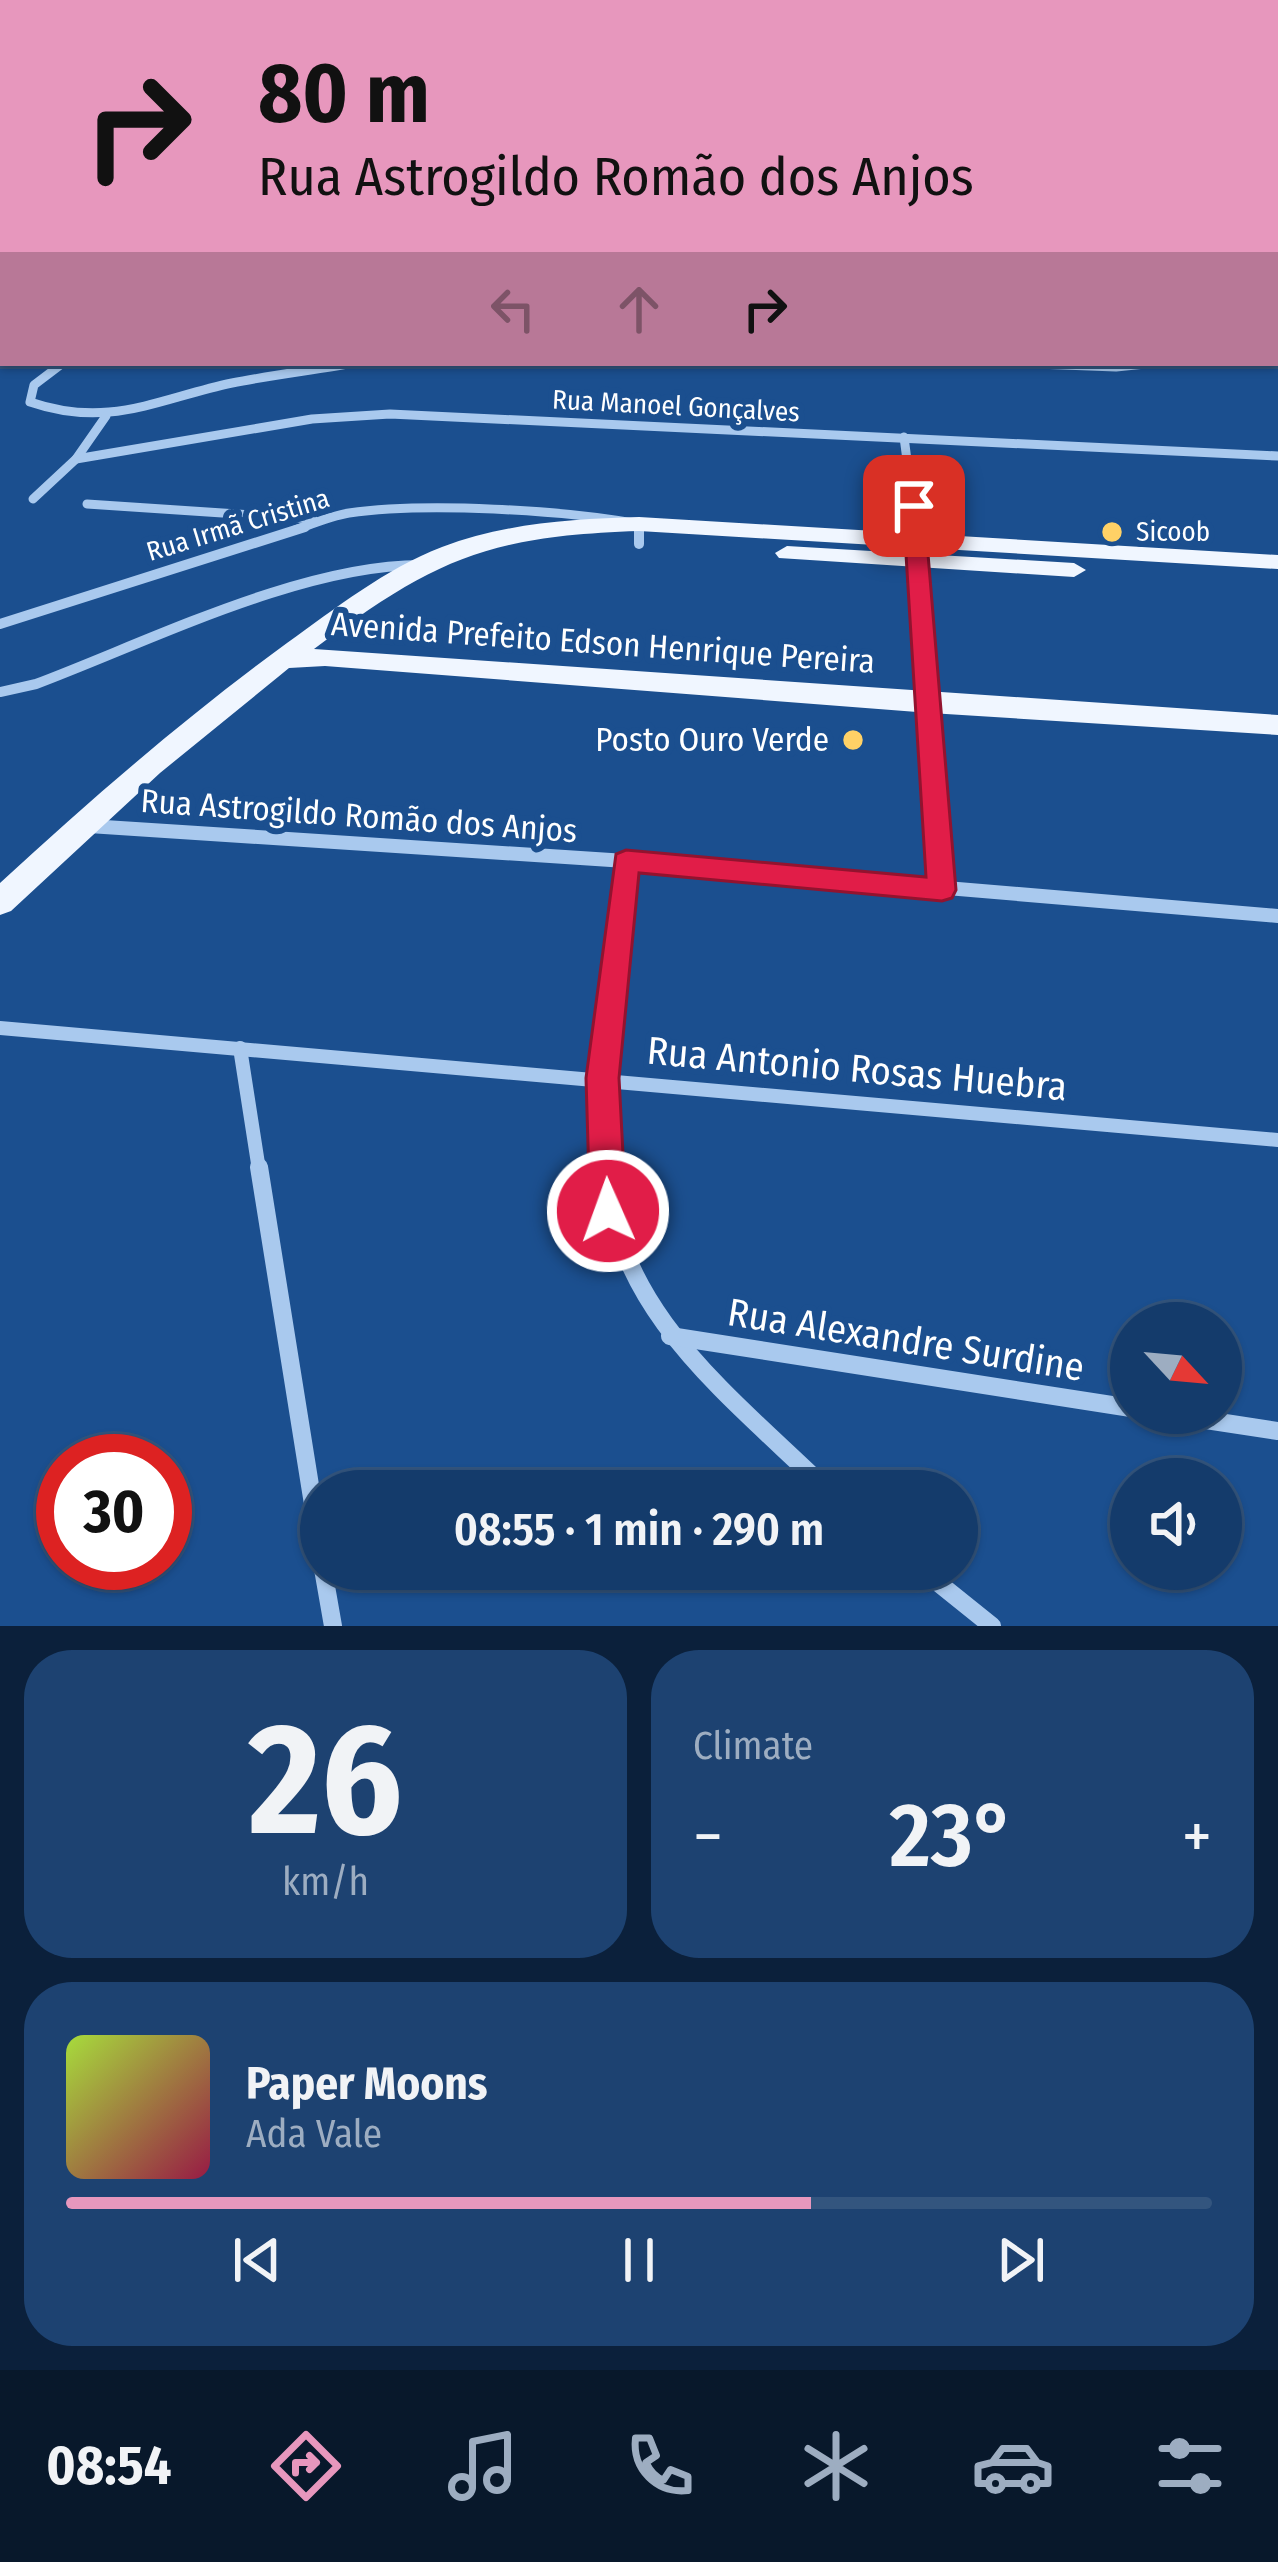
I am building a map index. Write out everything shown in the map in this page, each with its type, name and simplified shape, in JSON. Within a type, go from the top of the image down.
[{"type":"main road","points":[[0,902],[82,825],[284,658],[422,565],[467,546],[530,535],[639,534],[1278,581]]},
{"type":"main road","points":[[919,551],[1278,562]]},
{"type":"main road","name":"Avenida Prefeito Edson Henrique Pereira","points":[[284,658],[325,657],[931,704],[1278,725]]},
{"type":"main road","points":[[215,713],[294,674],[376,664]]},
{"type":"street","points":[[59,366],[34,385],[30,402],[56,411],[106,416],[247,380],[335,366]]},
{"type":"street","points":[[1090,366],[1126,366]]},
{"type":"street","name":"Rua Manoel Gonçalves","points":[[76,459],[312,419],[390,414],[1278,456]]},
{"type":"street","points":[[33,499],[76,459],[106,416]]},
{"type":"street","points":[[904,437],[919,551],[942,890]]},
{"type":"street","points":[[87,504],[324,520]]},
{"type":"street","name":"Rua Irmã Cristina","points":[[0,624],[358,512],[589,515],[639,534]]},
{"type":"street","points":[[0,692],[36,684],[319,577],[387,565],[422,565]]},
{"type":"street","name":"Rua Astrogildo Romão dos Anjos","points":[[82,825],[626,861],[1278,916]]},
{"type":"street","points":[[626,861],[602,1078],[608,1211],[626,1262],[670,1336],[807,1470]]},
{"type":"street","name":"Rua Antonio Rosas Huebra","points":[[0,1028],[1278,1140]]},
{"type":"street","points":[[240,1048],[308,1470]]},
{"type":"street","name":"Rua Alexandre Surdine","points":[[670,1336],[1110,1405]]},
{"type":"street","points":[[1242,1426],[1278,1431]]},
{"type":"street","points":[[326,1590],[332,1626]]},
{"type":"street","points":[[947,1590],[992,1626]]},
{"type":"place","name":"Sicoob","points":[[1112,532]]},
{"type":"place","name":"Posto Ouro Verde","points":[[853,740]]},
{"type":"route","points":[[608,1211],[602,1078],[626,861],[942,890],[914,506]]}]
